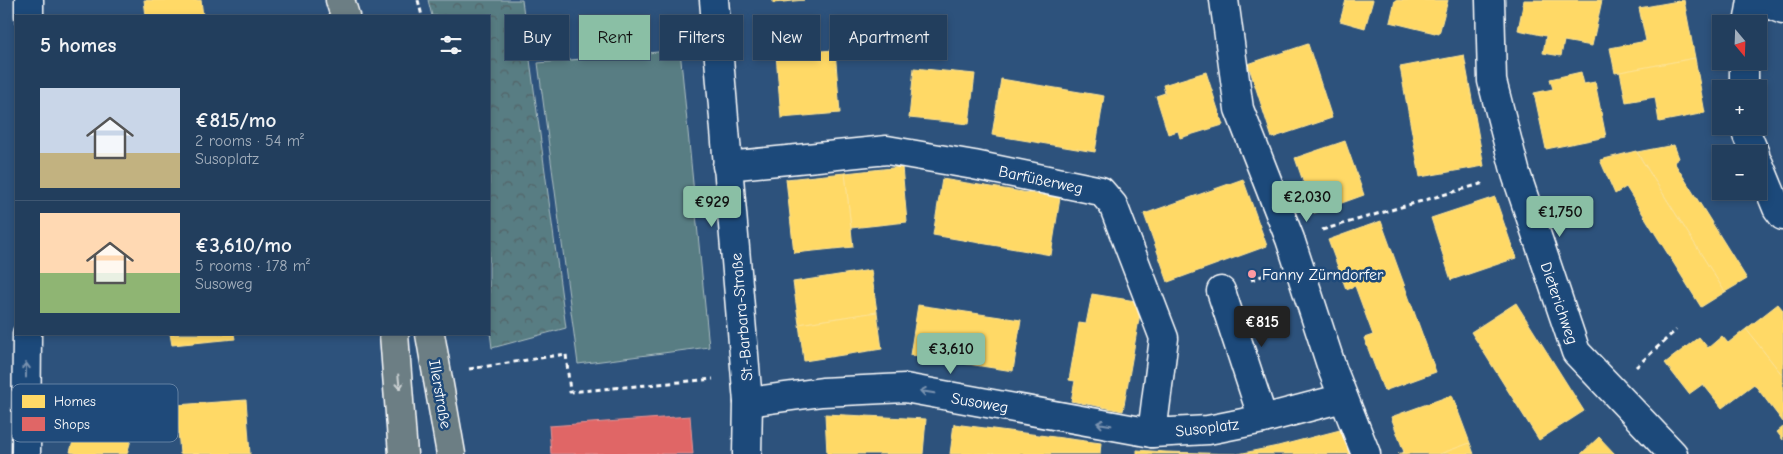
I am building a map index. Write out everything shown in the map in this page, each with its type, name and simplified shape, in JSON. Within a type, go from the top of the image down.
[{"type":"main road","points":[[340,0],[344,15]]},
{"type":"main road","points":[[394,335],[403,454]]},
{"type":"main road","name":"Illerstraße","points":[[430,335],[439,374],[451,454]]},
{"type":"street","points":[[29,0],[29,15]]},
{"type":"street","name":"St.-Barbara-Straße","points":[[714,0],[747,389],[747,454]]},
{"type":"street","points":[[1224,0],[1239,109],[1290,239],[1342,398],[1366,454]]},
{"type":"street","name":"Dieterichweg","points":[[1490,0],[1492,81],[1516,174],[1576,352],[1674,454]]},
{"type":"street","points":[[1750,15],[1752,0]]},
{"type":"street","points":[[1759,0],[1783,10]]},
{"type":"street","name":"Barfüßerweg","points":[[727,166],[887,150],[974,165],[1102,192],[1113,204],[1164,338],[1152,433]]},
{"type":"street","points":[[1767,184],[1777,208],[1783,216]]},
{"type":"street","name":"Susoplatz","points":[[1221,291],[1263,419]]},
{"type":"street","points":[[27,335],[27,384]]},
{"type":"street","name":"Susoweg","points":[[747,389],[822,392],[905,388],[1152,433]]},
{"type":"street","name":"Susoplatz","points":[[1152,433],[1208,430],[1263,419],[1342,398]]},
{"type":"path","points":[[418,0],[422,15]]},
{"type":"path","points":[[1290,239],[1516,174]]},
{"type":"path","points":[[1612,389],[1676,330]]},
{"type":"path","points":[[439,374],[566,354],[570,392],[747,389]]},
{"type":"green space","points":[[428,0],[522,0],[524,15],[505,15],[505,60],[530,60],[566,328],[492,348],[490,332],[490,15],[432,15]]},
{"type":"green space","points":[[660,52],[660,60],[681,60],[709,347],[578,364],[538,63],[579,59],[650,60],[650,53]]},
{"type":"building: Homes","points":[[144,0],[201,0],[203,15],[146,15]]},
{"type":"building: Homes","points":[[773,0],[804,0],[773,3]]},
{"type":"building: Homes","points":[[1346,0],[1373,0],[1365,28],[1340,21]]},
{"type":"building: Homes","points":[[1395,0],[1448,0],[1439,34],[1390,22]]},
{"type":"building: Homes","points":[[1524,0],[1602,0],[1592,46],[1564,41],[1561,56],[1543,53],[1546,36],[1518,30]]},
{"type":"building: Homes","points":[[1684,0],[1695,58],[1615,73],[1610,48],[1646,41],[1639,8]]},
{"type":"building: Homes","points":[[1308,44],[1332,118],[1272,138],[1248,64]]},
{"type":"building: Homes","points":[[830,50],[830,60],[836,60],[840,113],[781,118],[776,60],[820,60],[820,51]]},
{"type":"building: Homes","points":[[1464,55],[1484,166],[1420,177],[1400,67]]},
{"type":"building: Homes","points":[[1695,58],[1705,113],[1659,122],[1655,97],[1626,102],[1620,72]]},
{"type":"building: Homes","points":[[914,68],[975,74],[969,124],[909,118]]},
{"type":"building: Homes","points":[[1206,72],[1223,125],[1180,138],[1178,131],[1168,134],[1156,96],[1165,93],[1163,85]]},
{"type":"building: Homes","points":[[1581,72],[1584,84],[1595,82],[1606,137],[1546,149],[1534,93],[1553,89],[1550,79]]},
{"type":"building: Homes","points":[[1001,79],[1104,96],[1095,152],[992,135]]},
{"type":"building: Homes","points":[[1345,141],[1364,195],[1314,213],[1295,158]]},
{"type":"building: Homes","points":[[1674,145],[1679,158],[1674,162],[1747,279],[1725,292],[1637,152]]},
{"type":"building: Homes","points":[[1636,151],[1725,292],[1701,307],[1626,187],[1615,194],[1600,160]]},
{"type":"building: Homes","points":[[902,167],[907,222],[851,228],[845,173]]},
{"type":"building: Homes","points":[[845,173],[853,247],[794,253],[786,179]]},
{"type":"building: Homes","points":[[942,179],[1060,198],[1051,255],[933,235]]},
{"type":"building: Homes","points":[[1243,179],[1267,246],[1168,282],[1144,214]]},
{"type":"building: Homes","points":[[1495,197],[1516,258],[1451,280],[1431,218]]},
{"type":"building: Homes","points":[[1381,221],[1436,372],[1384,391],[1364,338],[1373,335],[1355,286],[1346,289],[1328,240]]},
{"type":"building: Homes","points":[[871,270],[877,312],[799,324],[793,282]]},
{"type":"building: Homes","points":[[1092,294],[1142,302],[1123,411],[1071,401],[1075,381],[1069,380],[1079,323],[1086,324]]},
{"type":"building: Homes","points":[[1516,303],[1584,411],[1539,440],[1471,332]]},
{"type":"building: Homes","points":[[1778,304],[1783,310],[1783,376],[1746,329]]},
{"type":"building: Homes","points":[[918,305],[1021,320],[1013,371],[910,355]]},
{"type":"building: Homes","points":[[877,312],[882,349],[804,361],[799,324]]},
{"type":"building: Homes","points":[[1746,329],[1783,376],[1783,422],[1754,384],[1722,408],[1703,384],[1689,394],[1665,363],[1699,337],[1708,348],[1722,336],[1728,343]]},
{"type":"building: Homes","points":[[170,335],[234,335],[235,339],[172,345]]},
{"type":"building: Homes","points":[[1452,395],[1470,443],[1440,454],[1398,454],[1404,452],[1391,417]]},
{"type":"building: Homes","points":[[246,400],[250,454],[180,454],[178,405]]},
{"type":"building: Homes","points":[[825,414],[926,419],[923,454],[827,454]]},
{"type":"building: Homes","points":[[954,424],[1101,443],[1100,454],[950,454]]},
{"type":"building: Homes","points":[[1783,427],[1783,440],[1777,432]]},
{"type":"building: Homes","points":[[1340,430],[1350,454],[1238,454],[1278,446]]},
{"type":"building: Homes","points":[[1599,437],[1615,454],[1581,454]]},
{"type":"building: Homes","points":[[73,442],[130,442],[127,454],[79,454],[70,452]]},
{"type":"building: Homes","points":[[1470,443],[1474,454],[1440,454]]},
{"type":"building: Homes","points":[[1137,450],[1166,452],[1237,454],[1137,454]]},
{"type":"building: Shops","points":[[690,416],[693,454],[551,454],[549,426]]},
{"type":"place","name":"Fanny Zürndorfer","points":[[1252,274]]}]
